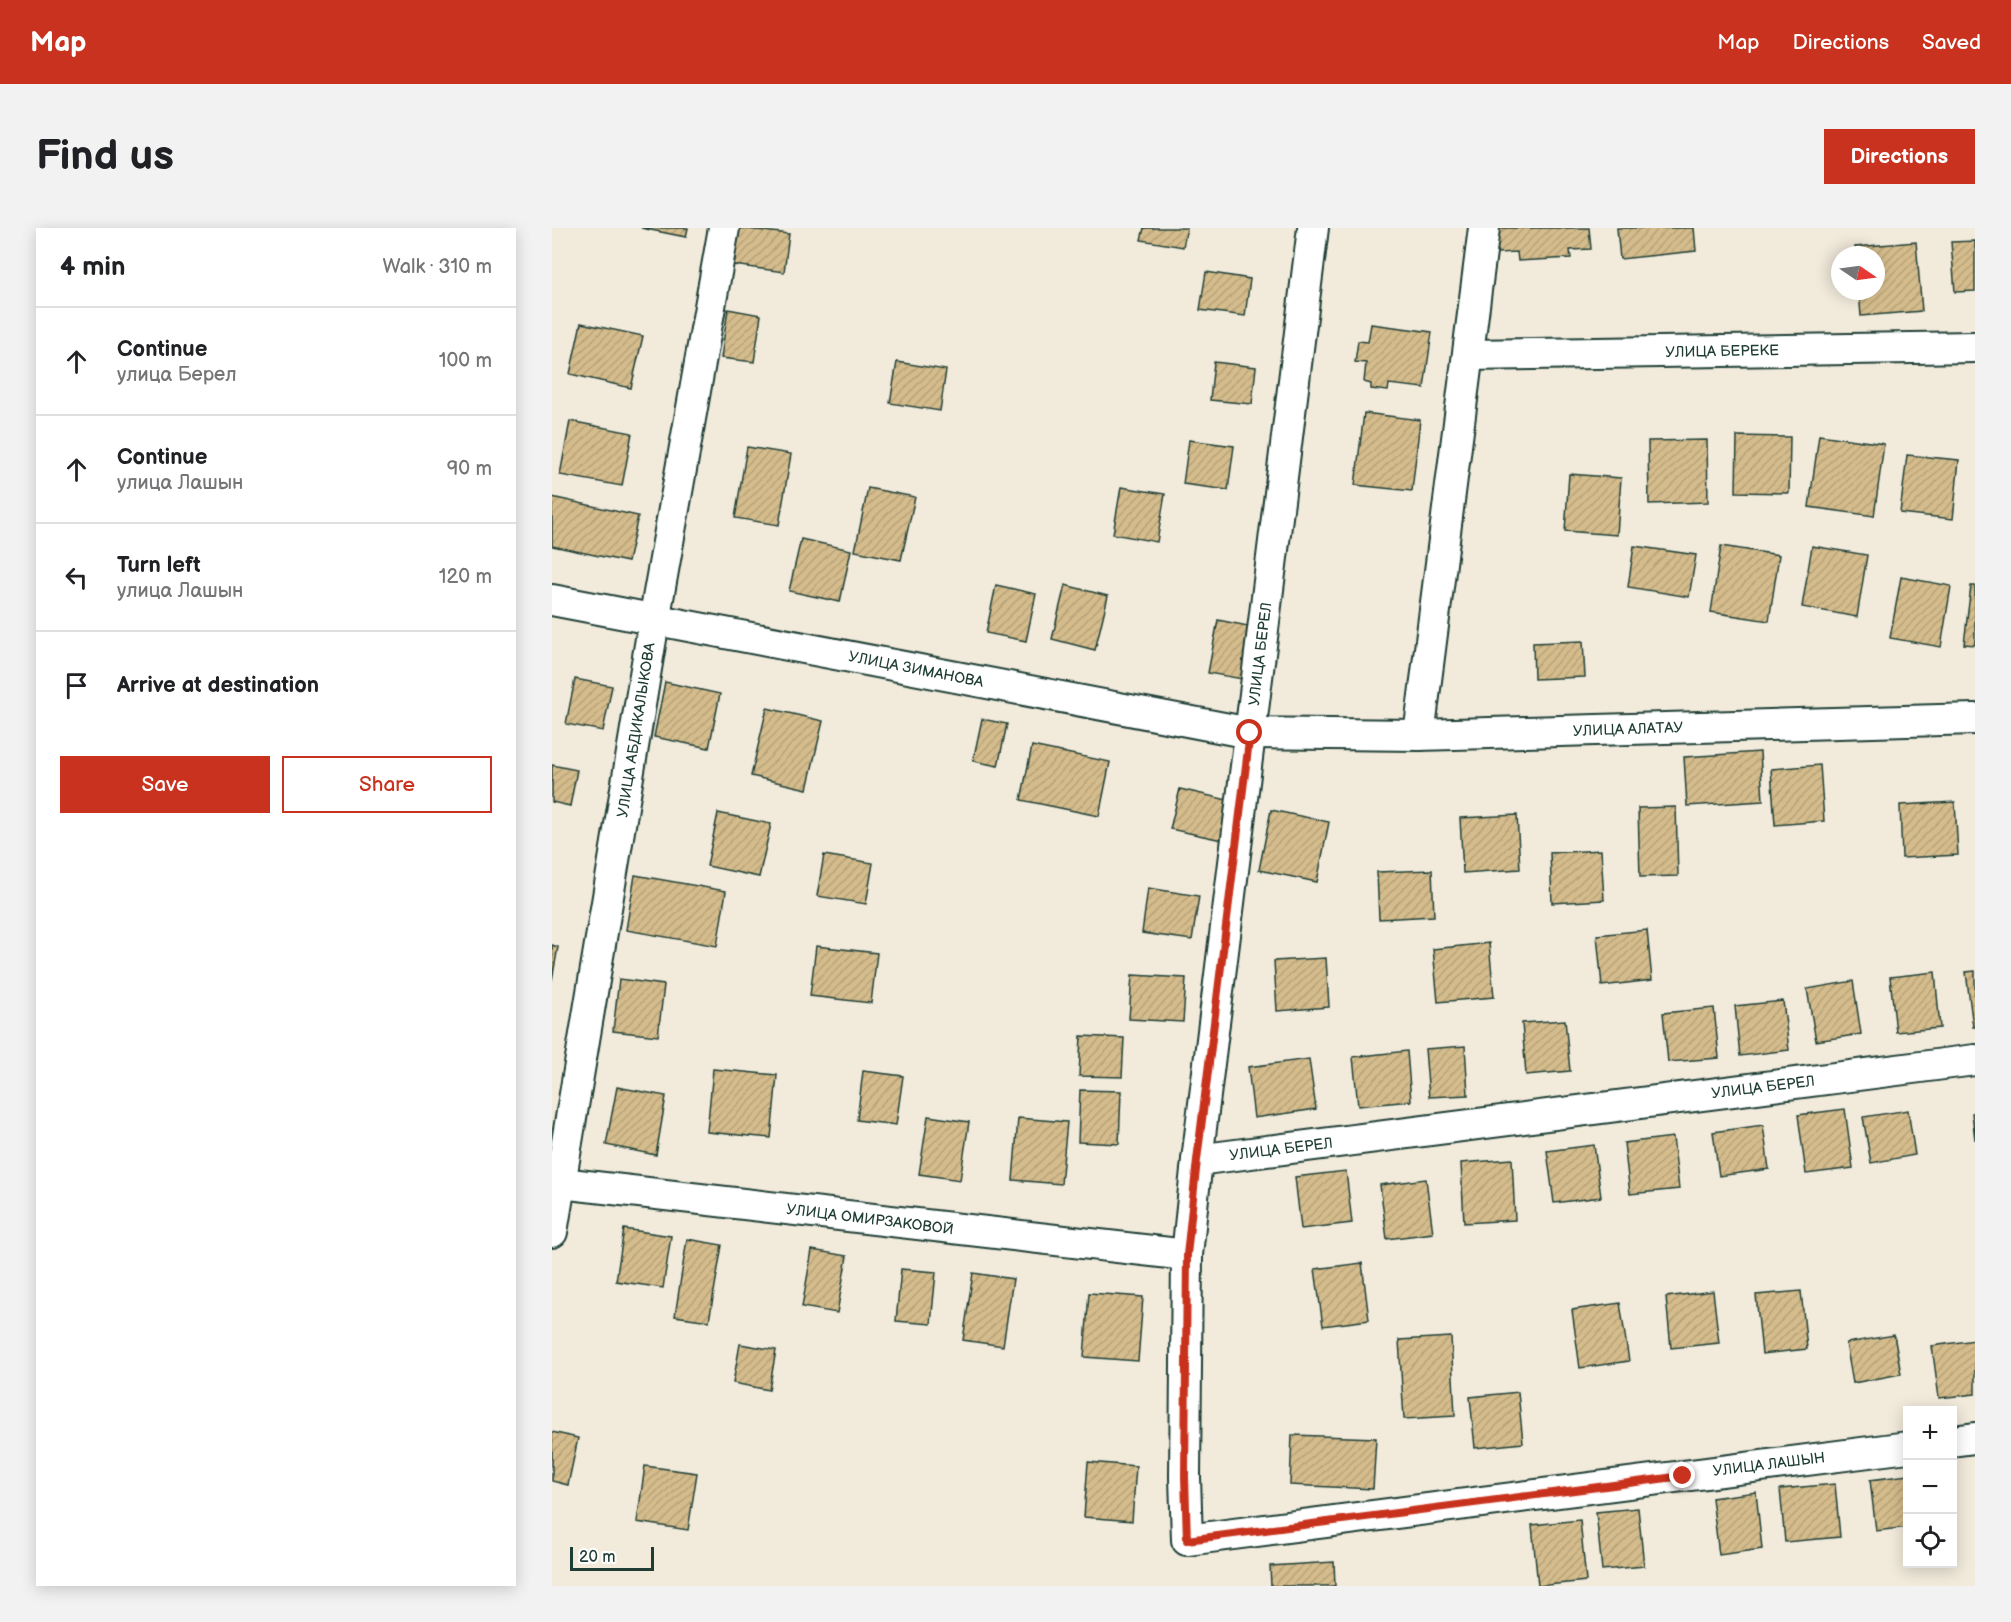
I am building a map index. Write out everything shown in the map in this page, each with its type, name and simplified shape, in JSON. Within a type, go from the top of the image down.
[{"type":"street","name":"УЛИЦА АБДИКАЛЫКОВА","points":[[552,1232],[556,1182],[724,228]]},
{"type":"street","name":"УЛИЦА БЕРЕЛ","points":[[1313,228],[1197,1160],[1975,1060]]},
{"type":"street","points":[[1419,735],[1484,228]]},
{"type":"street","name":"УЛИЦА БЕРЕКЕ","points":[[1468,355],[1975,347]]},
{"type":"street","name":"УЛИЦА ЗИМАНОВА","points":[[552,600],[1250,733],[1280,732]]},
{"type":"street","name":"УЛИЦА АЛАТАУ","points":[[1280,732],[1419,735],[1975,719]]},
{"type":"street","name":"УЛИЦА ЛАШЫН","points":[[1197,1160],[1187,1255],[1185,1477],[1187,1540],[1903,1448]]},
{"type":"street","name":"УЛИЦА ОМИРЗАКОВОЙ","points":[[556,1182],[1187,1255]]},
{"type":"street","points":[[1957,1440],[1975,1438]]},
{"type":"building","points":[[641,228],[688,228],[686,237]]},
{"type":"building","points":[[739,228],[789,234],[784,272],[734,265]]},
{"type":"building","points":[[1144,228],[1187,228],[1183,247],[1141,240]]},
{"type":"building","points":[[1496,228],[1589,228],[1591,249],[1570,250],[1571,258],[1518,261],[1517,252],[1497,253]]},
{"type":"building","points":[[1617,228],[1694,228],[1696,251],[1620,259]]},
{"type":"building","points":[[1975,241],[1975,291],[1955,292],[1951,242]]},
{"type":"building","points":[[1916,242],[1922,311],[1861,316],[1860,300],[1885,300],[1885,246],[1867,246]]},
{"type":"building","points":[[1206,272],[1250,279],[1245,316],[1200,310]]},
{"type":"building","points":[[728,309],[761,315],[754,362],[721,358]]},
{"type":"building","points":[[581,323],[643,336],[631,388],[570,374]]},
{"type":"building","points":[[1371,324],[1432,332],[1424,388],[1389,384],[1388,391],[1371,389],[1371,384],[1364,382],[1366,363],[1355,362],[1358,341],[1368,342]]},
{"type":"building","points":[[897,362],[946,370],[940,411],[890,403]]},
{"type":"building","points":[[1214,362],[1256,367],[1252,404],[1210,400]]},
{"type":"building","points":[[1364,413],[1420,420],[1412,491],[1355,485]]},
{"type":"building","points":[[570,421],[632,433],[622,486],[560,475]]},
{"type":"building","points":[[1819,435],[1884,444],[1874,516],[1809,507]]},
{"type":"building","points":[[1737,436],[1790,437],[1789,493],[1736,492]]},
{"type":"building","points":[[1189,440],[1234,446],[1228,490],[1183,484]]},
{"type":"building","points":[[1707,440],[1708,502],[1649,504],[1648,441]]},
{"type":"building","points":[[747,447],[791,454],[779,525],[735,518]]},
{"type":"building","points":[[1907,455],[1959,460],[1953,519],[1900,513]]},
{"type":"building","points":[[1569,474],[1621,478],[1617,535],[1565,531]]},
{"type":"building","points":[[1121,487],[1165,494],[1157,542],[1113,534]]},
{"type":"building","points":[[868,488],[915,497],[901,560],[855,551]]},
{"type":"building","points":[[552,497],[638,516],[628,562],[552,546]]},
{"type":"building","points":[[801,539],[851,550],[840,602],[789,591]]},
{"type":"building","points":[[1634,546],[1696,555],[1689,597],[1628,587]]},
{"type":"building","points":[[1721,546],[1779,555],[1769,621],[1711,612]]},
{"type":"building","points":[[1812,546],[1867,555],[1857,617],[1802,607]]},
{"type":"building","points":[[1901,577],[1951,586],[1941,647],[1890,638]]},
{"type":"building","points":[[996,585],[1036,594],[1026,641],[986,633]]},
{"type":"building","points":[[1065,585],[1108,596],[1095,650],[1052,639]]},
{"type":"building","points":[[1971,586],[1975,586],[1975,645],[1964,644]]},
{"type":"building","points":[[1218,620],[1258,628],[1248,680],[1208,673]]},
{"type":"building","points":[[1583,641],[1585,677],[1534,679],[1533,643]]},
{"type":"building","points":[[575,679],[612,686],[603,731],[566,724]]},
{"type":"building","points":[[665,682],[720,694],[709,748],[654,737]]},
{"type":"building","points":[[767,708],[823,721],[807,789],[751,776]]},
{"type":"building","points":[[982,719],[1007,724],[998,766],[973,761]]},
{"type":"building","points":[[1032,746],[1110,762],[1099,816],[1021,800]]},
{"type":"building","points":[[1760,752],[1763,801],[1687,806],[1684,757]]},
{"type":"building","points":[[552,765],[577,770],[570,806],[552,802]]},
{"type":"building","points":[[1820,765],[1824,821],[1775,825],[1771,769]]},
{"type":"building","points":[[1180,789],[1236,802],[1227,841],[1170,829]]},
{"type":"building","points":[[1955,802],[1958,855],[1902,858],[1900,805]]},
{"type":"building","points":[[1676,807],[1678,876],[1640,877],[1638,808]]},
{"type":"building","points":[[1271,810],[1329,822],[1317,882],[1259,870]]},
{"type":"building","points":[[718,813],[771,824],[759,877],[707,866]]},
{"type":"building","points":[[1517,815],[1520,869],[1463,873],[1460,818]]},
{"type":"building","points":[[1601,850],[1604,900],[1552,903],[1550,853]]},
{"type":"building","points":[[824,855],[873,863],[866,904],[817,896]]},
{"type":"building","points":[[1432,870],[1434,916],[1379,919],[1377,872]]},
{"type":"building","points":[[635,875],[726,891],[717,946],[626,930]]},
{"type":"building","points":[[1148,888],[1199,896],[1192,940],[1142,933]]},
{"type":"building","points":[[1647,930],[1652,980],[1602,986],[1597,935]]},
{"type":"building","points":[[1489,943],[1494,997],[1438,1002],[1433,949]]},
{"type":"building","points":[[552,945],[558,947],[552,980]]},
{"type":"building","points":[[816,946],[877,953],[871,1003],[810,996]]},
{"type":"building","points":[[1326,958],[1329,1007],[1277,1011],[1274,961]]},
{"type":"building","points":[[1975,971],[1975,1027],[1973,1027],[1966,972]]},
{"type":"building","points":[[1935,972],[1940,1028],[1896,1032],[1890,977]]},
{"type":"building","points":[[1132,975],[1186,978],[1183,1022],[1129,1019]]},
{"type":"building","points":[[619,979],[664,985],[658,1036],[613,1031]]},
{"type":"building","points":[[1853,981],[1861,1034],[1816,1041],[1807,989]]},
{"type":"building","points":[[1783,1001],[1789,1050],[1740,1056],[1735,1006]]},
{"type":"building","points":[[1714,1008],[1719,1058],[1668,1062],[1663,1013]]},
{"type":"building","points":[[1565,1020],[1570,1071],[1526,1075],[1522,1023]]},
{"type":"building","points":[[1081,1036],[1124,1038],[1122,1077],[1079,1076]]},
{"type":"building","points":[[1465,1046],[1468,1095],[1429,1097],[1425,1049]]},
{"type":"building","points":[[1407,1051],[1411,1101],[1358,1106],[1353,1057]]},
{"type":"building","points":[[1309,1059],[1316,1109],[1254,1118],[1248,1067]]},
{"type":"building","points":[[713,1069],[777,1075],[771,1138],[707,1132]]},
{"type":"building","points":[[863,1071],[903,1076],[896,1125],[857,1120]]},
{"type":"building","points":[[617,1087],[666,1096],[656,1155],[606,1145]]},
{"type":"building","points":[[1080,1090],[1121,1091],[1119,1144],[1078,1142]]},
{"type":"building","points":[[1845,1109],[1853,1168],[1806,1174],[1798,1115]]},
{"type":"building","points":[[1908,1110],[1915,1155],[1871,1163],[1863,1117]]},
{"type":"building","points":[[1975,1112],[1975,1140],[1972,1113]]},
{"type":"building","points":[[928,1116],[969,1122],[960,1180],[919,1174]]},
{"type":"building","points":[[1018,1118],[1067,1122],[1061,1184],[1013,1180]]},
{"type":"building","points":[[1763,1125],[1769,1169],[1719,1176],[1713,1132]]},
{"type":"building","points":[[1673,1137],[1679,1189],[1630,1194],[1624,1143]]},
{"type":"building","points":[[1594,1145],[1601,1197],[1554,1203],[1547,1151]]},
{"type":"building","points":[[1512,1159],[1515,1220],[1464,1223],[1461,1163]]},
{"type":"building","points":[[1346,1171],[1352,1223],[1301,1229],[1295,1177]]},
{"type":"building","points":[[1426,1179],[1433,1233],[1387,1239],[1380,1185]]},
{"type":"building","points":[[624,1229],[671,1236],[663,1288],[616,1281]]},
{"type":"building","points":[[687,1239],[722,1245],[709,1321],[675,1316]]},
{"type":"building","points":[[812,1250],[847,1256],[837,1313],[802,1307]]},
{"type":"building","points":[[1362,1263],[1369,1320],[1323,1326],[1315,1269]]},
{"type":"building","points":[[901,1269],[936,1272],[931,1324],[896,1321]]},
{"type":"building","points":[[973,1273],[1013,1279],[1003,1346],[963,1340]]},
{"type":"building","points":[[1713,1291],[1719,1343],[1671,1348],[1666,1297]]},
{"type":"building","points":[[1801,1291],[1807,1349],[1762,1354],[1756,1295]]},
{"type":"building","points":[[1089,1293],[1143,1297],[1138,1361],[1084,1357]]},
{"type":"building","points":[[1620,1303],[1629,1361],[1580,1368],[1572,1310]]},
{"type":"building","points":[[1894,1335],[1901,1374],[1853,1383],[1846,1343]]},
{"type":"building","points":[[1451,1337],[1455,1416],[1404,1419],[1399,1340]]},
{"type":"building","points":[[1975,1340],[1975,1394],[1939,1398],[1932,1346]]},
{"type":"building","points":[[740,1344],[776,1350],[769,1390],[733,1383]]},
{"type":"building","points":[[1518,1392],[1523,1443],[1475,1448],[1470,1397]]},
{"type":"building","points":[[552,1432],[578,1438],[568,1485],[552,1481]]},
{"type":"building","points":[[1292,1435],[1376,1438],[1373,1489],[1290,1485]]},
{"type":"building","points":[[1088,1462],[1136,1466],[1132,1521],[1084,1517]]},
{"type":"building","points":[[645,1466],[697,1473],[688,1530],[637,1522]]},
{"type":"building","points":[[1903,1476],[1903,1528],[1876,1531],[1870,1480]]},
{"type":"building","points":[[1835,1484],[1840,1537],[1785,1542],[1780,1489]]},
{"type":"building","points":[[1756,1492],[1762,1549],[1719,1555],[1712,1498]]},
{"type":"building","points":[[1638,1508],[1644,1566],[1602,1570],[1596,1512]]},
{"type":"building","points":[[1580,1520],[1586,1581],[1538,1586],[1532,1525]]},
{"type":"building","points":[[1334,1562],[1335,1586],[1271,1586],[1270,1566]]},
{"type":"route","points":[[1250,733],[1187,1255],[1185,1477],[1187,1540],[1683,1476]]}]
